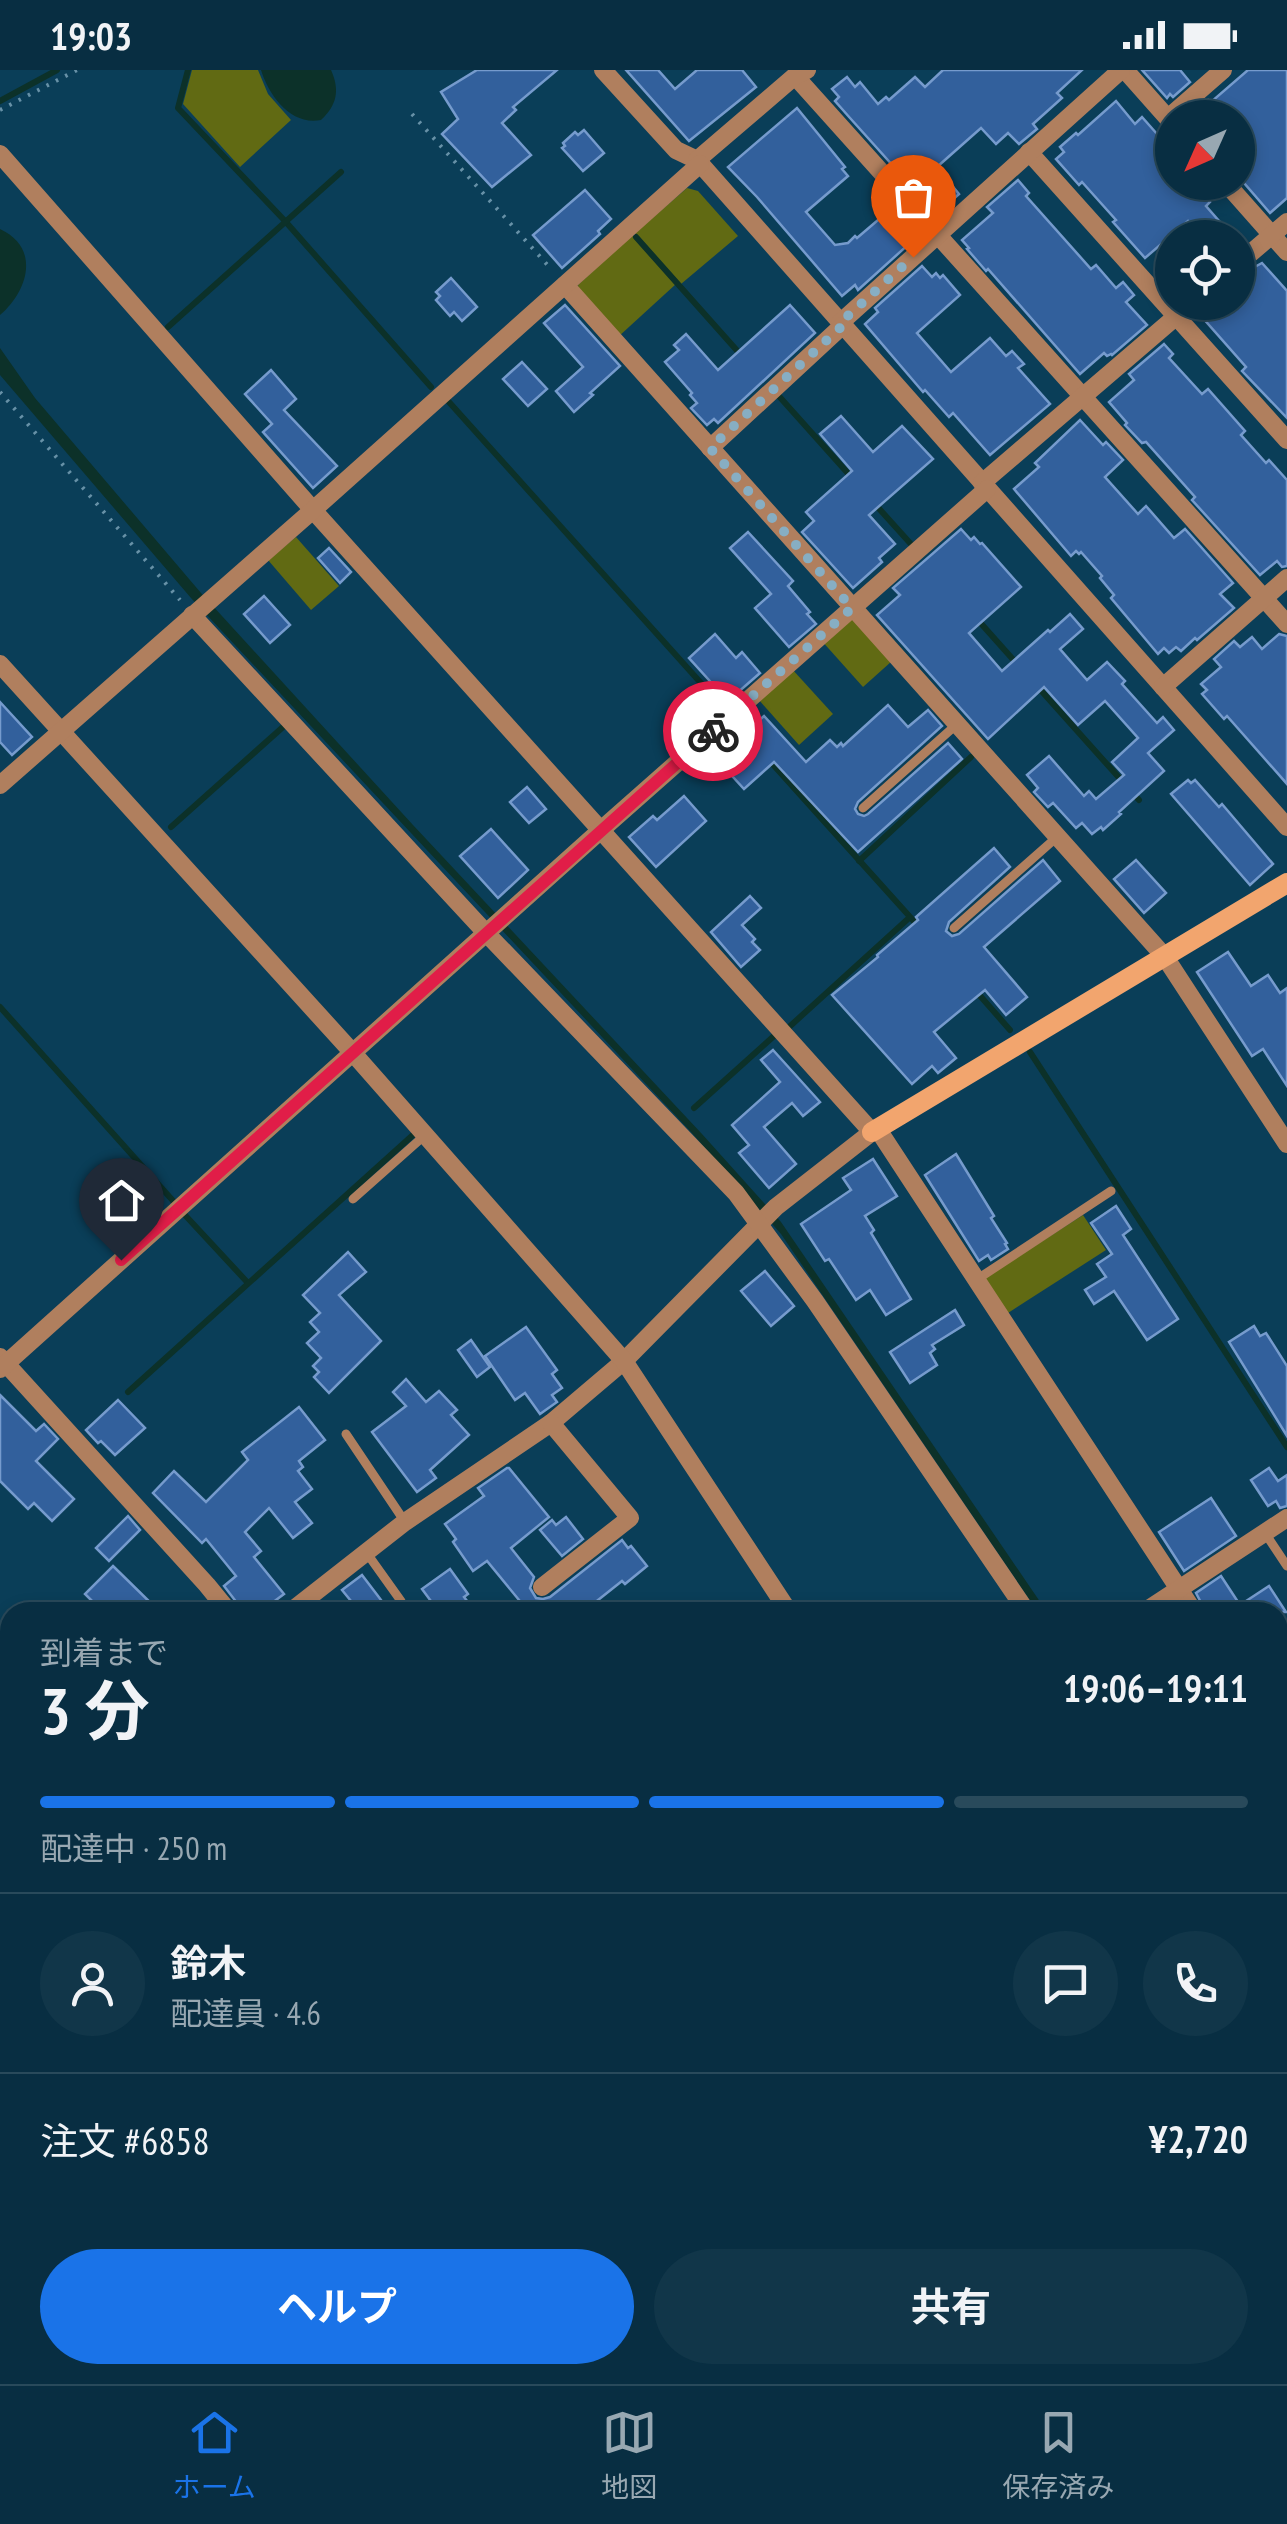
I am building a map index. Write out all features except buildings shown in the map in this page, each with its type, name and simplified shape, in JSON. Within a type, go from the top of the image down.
[{"type":"street","points":[[604,70],[676,150],[699,162],[1287,827]]},
{"type":"street","points":[[710,448],[938,235],[1123,70],[1155,105]]},
{"type":"street","points":[[1191,100],[1222,70]]},
{"type":"street","points":[[0,785],[565,285],[793,74],[1287,624]]},
{"type":"street","points":[[1029,152],[1155,293]]},
{"type":"street","points":[[0,154],[313,510],[874,1130],[1187,1602]]},
{"type":"street","points":[[1241,200],[1287,252]]},
{"type":"street","points":[[1255,250],[1287,222]]},
{"type":"street","points":[[565,285],[1165,957],[1287,1144]]},
{"type":"street","points":[[221,1602],[2,1363],[1171,320]]},
{"type":"street","points":[[1180,320],[1287,440]]},
{"type":"street","points":[[1163,688],[1287,578]]},
{"type":"street","points":[[201,608],[736,1193],[765,1218],[826,1318],[1020,1602]]},
{"type":"street","points":[[0,664],[353,1053],[624,1361],[782,1602]]},
{"type":"street","points":[[303,1602],[404,1522],[551,1423],[624,1361],[765,1218],[874,1130],[1287,883]]},
{"type":"street","points":[[542,1588],[630,1518],[551,1423]]},
{"type":"street","points":[[1160,1602],[1287,1518]]},
{"type":"lane","points":[[863,808],[956,725]]},
{"type":"lane","points":[[954,928],[1056,837]]},
{"type":"lane","points":[[354,1199],[424,1136]]},
{"type":"lane","points":[[976,1280],[1111,1191]]},
{"type":"lane","points":[[346,1434],[404,1522]]},
{"type":"lane","points":[[1265,1532],[1287,1566]]},
{"type":"lane","points":[[366,1552],[401,1601]]},
{"type":"path","points":[[0,110],[77,70]]},
{"type":"path","points":[[412,114],[565,285]]},
{"type":"path","points":[[0,392],[201,608]]},
{"type":"green space","points":[[192,70],[258,70],[268,94],[291,120],[240,167],[183,104]]},
{"type":"green space","points":[[687,188],[698,191],[738,236],[681,284],[635,233]]},
{"type":"green space","points":[[632,235],[676,284],[618,337],[579,294],[578,285]]},
{"type":"green space","points":[[296,537],[339,586],[311,610],[268,560]]},
{"type":"green space","points":[[854,618],[892,661],[863,687],[821,640]]},
{"type":"green space","points":[[792,669],[833,714],[799,745],[758,699]]},
{"type":"green space","points":[[1083,1215],[1106,1250],[1008,1313],[985,1278]]},
{"type":"shaded area","points":[[261,70],[331,70],[336,91],[331,109],[321,120],[310,121],[291,114],[276,99]]},
{"type":"shaded area","points":[[0,229],[21,247],[26,270],[18,294],[0,315]]},
{"type":"shaded area","points":[[0,348],[35,398],[201,593],[781,1222],[1040,1602],[1031,1602],[781,1234],[691,1132],[191,598],[0,375]]},
{"type":"waterway","points":[[0,101],[57,70]]},
{"type":"waterway","points":[[188,70],[178,108],[285,221],[431,387]]},
{"type":"waterway","points":[[168,327],[341,172]]},
{"type":"waterway","points":[[636,237],[741,355]]},
{"type":"waterway","points":[[777,394],[853,479]]},
{"type":"waterway","points":[[449,402],[726,711]]},
{"type":"waterway","points":[[874,503],[910,543]]},
{"type":"waterway","points":[[977,619],[1018,665]]},
{"type":"waterway","points":[[1037,686],[1139,800]]},
{"type":"waterway","points":[[736,722],[750,738]]},
{"type":"waterway","points":[[171,827],[283,727]]},
{"type":"waterway","points":[[859,861],[971,757]]},
{"type":"waterway","points":[[768,759],[920,928]]},
{"type":"waterway","points":[[788,1028],[909,918]]},
{"type":"waterway","points":[[975,990],[1010,1030]]},
{"type":"waterway","points":[[0,1007],[175,1203]]},
{"type":"waterway","points":[[694,1108],[774,1036]]},
{"type":"waterway","points":[[1030,1052],[1287,1447]]},
{"type":"waterway","points":[[128,1392],[414,1134]]},
{"type":"waterway","points":[[184,1214],[248,1283]]},
{"type":"way so far","points":[[713,731],[852,608],[710,448],[913,257]]},
{"type":"route","points":[[121,1260],[713,731]]}]
